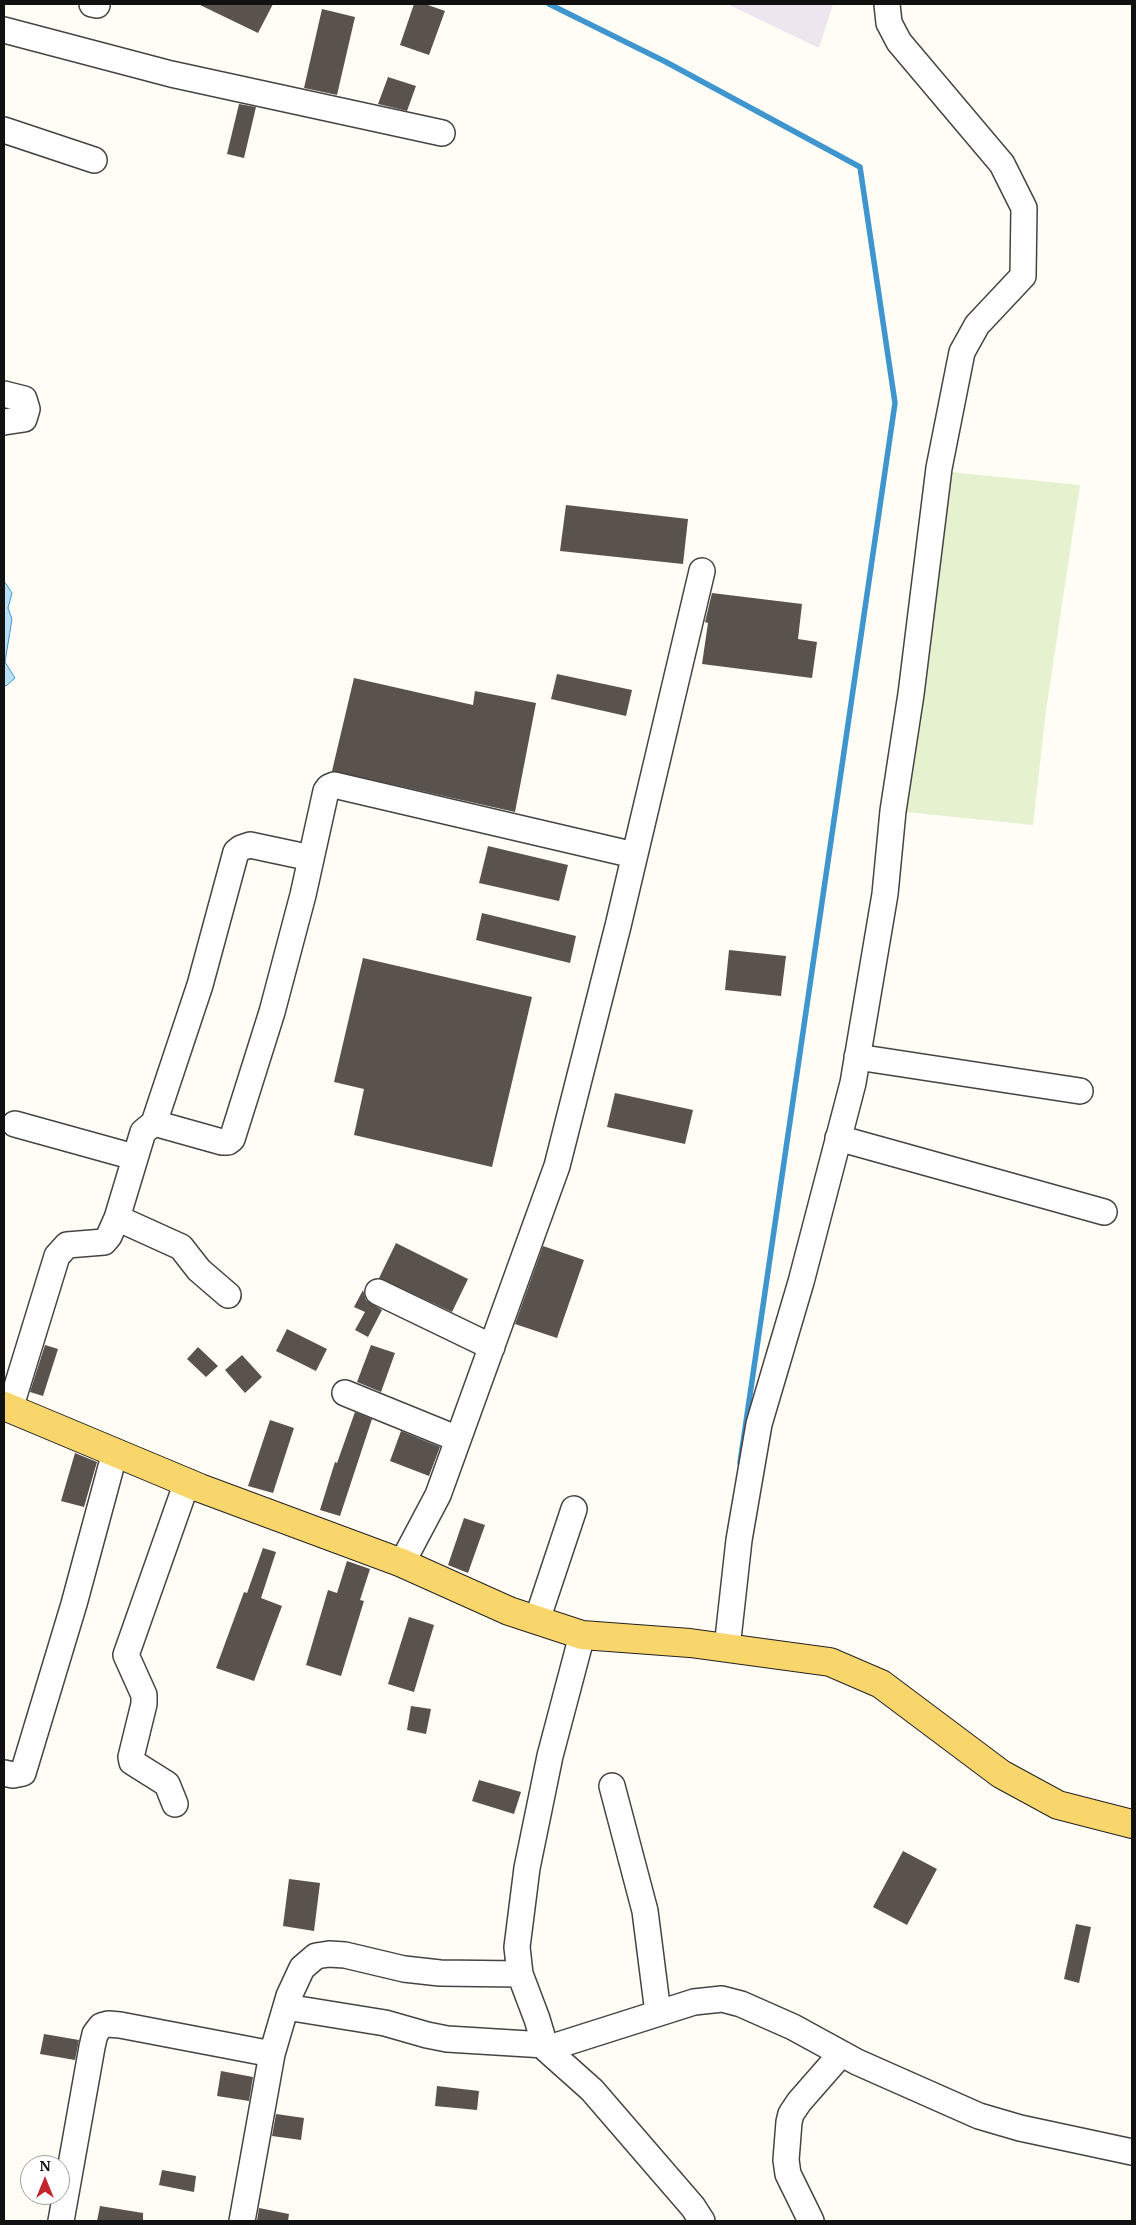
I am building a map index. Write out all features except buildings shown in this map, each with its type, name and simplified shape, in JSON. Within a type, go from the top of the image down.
[{"type":"main road","points":[[7,1408],[187,1482],[402,1563],[509,1611],[582,1635],[747,1649],[830,1662],[881,1684],[1001,1774],[1058,1805],[1132,1824]]},
{"type":"street","points":[[727,1648],[739,1540],[759,1424],[801,1282],[853,1083],[885,894],[893,812],[911,694],[944,437],[962,352],[977,325],[1023,276],[1024,208],[1002,164],[899,42],[889,23],[887,4]]},
{"type":"street","points":[[4,30],[171,74],[442,132]]},
{"type":"street","points":[[4,130],[94,160]]},
{"type":"street","points":[[4,394],[24,399],[27,409],[24,420],[4,422]]},
{"type":"street","points":[[402,1563],[438,1495],[556,1166],[616,936],[702,571]]},
{"type":"street","points":[[7,1408],[57,1256],[67,1245],[104,1242],[109,1236],[117,1218],[134,1157],[143,1132],[148,1126],[154,1123],[222,1142],[228,1142],[232,1139],[272,1012],[326,791],[330,787],[334,785],[634,855]]},
{"type":"street","points":[[154,1123],[200,985],[236,852],[250,845],[311,858]]},
{"type":"street","points":[[857,1057],[1080,1091]]},
{"type":"street","points":[[15,1124],[134,1157]]},
{"type":"street","points":[[838,1138],[1104,1212]]},
{"type":"street","points":[[117,1218],[180,1247],[199,1270],[228,1295]]},
{"type":"street","points":[[378,1292],[492,1347]]},
{"type":"street","points":[[345,1392],[458,1439]]},
{"type":"street","points":[[4,1773],[13,1775],[23,1772],[74,1604],[115,1452]]},
{"type":"street","points":[[175,1804],[167,1784],[132,1762],[131,1757],[144,1704],[144,1695],[126,1655],[187,1482]]},
{"type":"street","points":[[537,1620],[574,1509]]},
{"type":"street","points":[[582,1635],[550,1756],[527,1868],[517,1948],[520,1974],[543,2037],[693,2206],[702,2221]]},
{"type":"street","points":[[612,1786],[644,1911],[658,2013]]},
{"type":"street","points":[[242,2221],[272,2054],[286,2007],[302,1968],[316,1956],[329,1954],[404,1969],[440,1973],[520,1974]]},
{"type":"street","points":[[286,2007],[385,2023],[447,2039],[543,2037],[658,2013],[694,2002],[722,1999],[741,2004],[794,2027],[841,2054],[980,2116],[1020,2128],[1132,2152]]},
{"type":"street","points":[[60,2221],[92,2047],[95,2034],[101,2026],[108,2024],[120,2025],[272,2054]]},
{"type":"street","points":[[811,2221],[788,2174],[786,2160],[789,2122],[791,2114],[799,2102],[841,2054]]},
{"type":"shaded area","points":[[727,4],[833,4],[819,48]]},
{"type":"green space","points":[[940,471],[1080,485],[1046,711],[1033,825],[896,811]]},
{"type":"water","points":[[4,581],[12,593],[8,608],[12,619],[5,662],[15,678],[6,686],[4,685]]},
{"type":"waterway","points":[[549,4],[666,62],[860,167],[895,403],[740,1463]]}]
